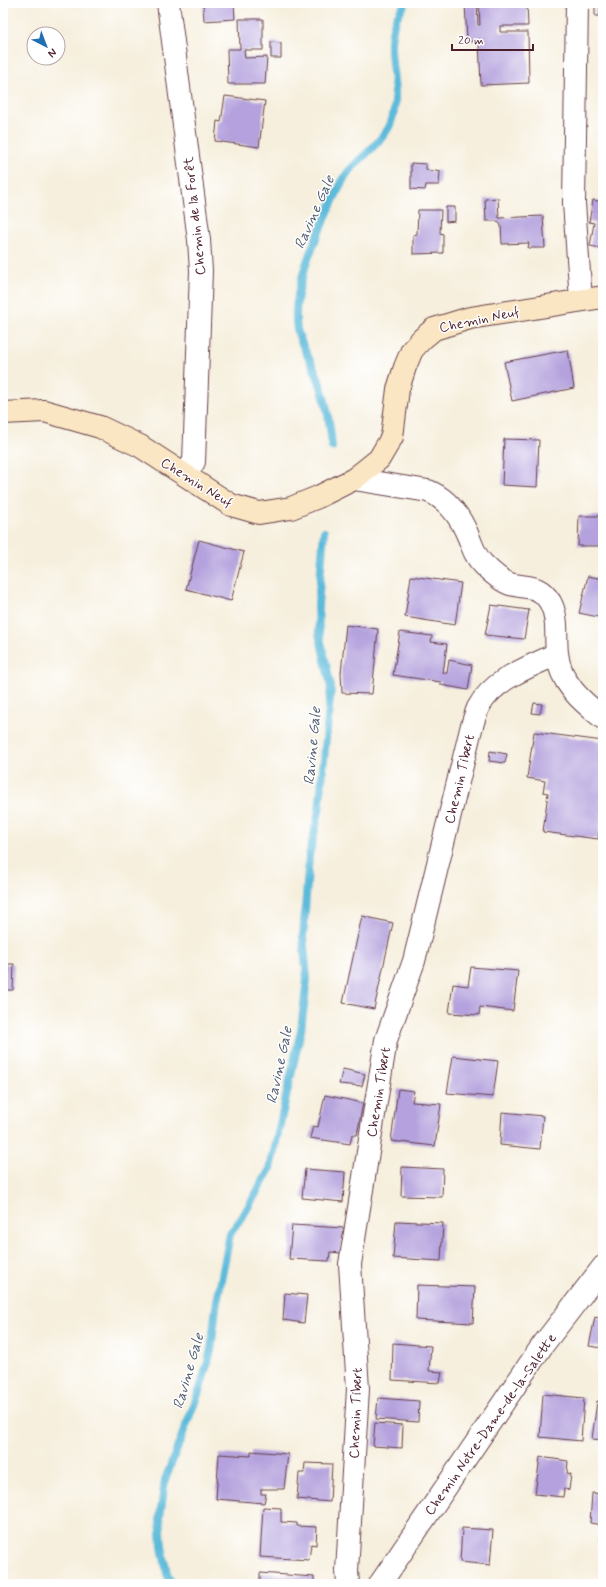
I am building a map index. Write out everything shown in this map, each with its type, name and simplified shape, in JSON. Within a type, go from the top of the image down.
[{"type":"main road","name":"Chemin Neuf","points":[[3,413],[44,411],[100,426],[140,446],[231,505],[259,513],[291,508],[318,498],[354,479],[379,459],[392,436],[398,389],[412,350],[434,329],[470,318],[581,300],[603,298]]},
{"type":"street","name":"Chemin de la Forêt","points":[[168,3],[199,240],[201,271],[194,462],[184,474]]},
{"type":"street","points":[[577,3],[574,203],[581,300]]},
{"type":"street","points":[[354,479],[428,491],[437,495],[454,510],[461,521],[473,550],[483,563],[510,584],[537,589],[545,596],[554,610],[557,631],[557,654],[564,677],[579,699],[603,718]]},
{"type":"street","name":"Chemin Tibert","points":[[348,1584],[347,1571],[358,1389],[350,1264],[386,1040],[414,961],[470,729],[478,708],[490,692],[505,679],[557,654]]},
{"type":"street","name":"Chemin Notre-Dame-de-la-Salette","points":[[380,1584],[542,1346],[603,1267]]},
{"type":"building","points":[[203,3],[234,3],[235,19],[204,21]]},
{"type":"building","points":[[465,3],[477,3],[478,25],[480,25],[479,3],[527,3],[528,26],[500,26],[500,32],[528,32],[529,83],[481,85],[479,41],[467,41]]},
{"type":"building","points":[[595,3],[603,3],[603,16],[595,16]]},
{"type":"building","points":[[239,19],[263,19],[263,50],[244,50],[245,58],[267,57],[265,84],[228,84],[227,49],[240,49]]},
{"type":"building","points":[[271,42],[281,43],[281,58],[271,58]]},
{"type":"building","points":[[225,96],[265,101],[259,147],[215,141],[217,121],[221,122]]},
{"type":"building","points":[[411,163],[426,164],[426,169],[432,172],[435,170],[440,171],[439,185],[426,185],[425,190],[411,189]]},
{"type":"building","points":[[498,198],[499,218],[543,216],[545,248],[528,248],[529,243],[502,244],[501,225],[497,221],[486,221],[485,199]]},
{"type":"building","points":[[593,200],[603,202],[603,252],[601,251],[601,248],[590,246],[594,223],[589,222]]},
{"type":"building","points":[[446,207],[455,207],[455,221],[446,222]]},
{"type":"building","points":[[418,210],[441,210],[440,233],[443,234],[443,253],[413,254],[413,235],[417,234]]},
{"type":"building","points":[[568,350],[574,388],[512,401],[504,362]]},
{"type":"building","points":[[504,439],[539,440],[537,487],[502,485]]},
{"type":"building","points":[[579,516],[603,516],[603,546],[578,546]]},
{"type":"building","points":[[199,540],[244,552],[231,601],[186,589]]},
{"type":"building","points":[[411,576],[461,583],[455,625],[405,617]]},
{"type":"building","points":[[588,576],[603,579],[603,618],[579,613]]},
{"type":"building","points":[[491,605],[529,610],[524,639],[485,635]]},
{"type":"building","points":[[346,625],[378,629],[372,694],[342,693],[341,673]]},
{"type":"building","points":[[400,632],[432,636],[431,642],[447,644],[443,673],[447,673],[449,660],[472,665],[468,690],[441,685],[441,682],[393,675]]},
{"type":"building","points":[[534,703],[542,704],[540,714],[532,713]]},
{"type":"building","points":[[534,732],[603,741],[603,808],[598,839],[543,832],[548,793],[543,792],[545,781],[527,778]]},
{"type":"building","points":[[490,751],[507,754],[505,763],[489,761]]},
{"type":"building","points":[[362,916],[393,923],[374,1009],[343,1003]]},
{"type":"building","points":[[3,964],[14,964],[13,990],[3,990]]},
{"type":"building","points":[[471,967],[518,971],[513,1011],[480,1007],[479,1015],[449,1013],[453,984],[468,986]]},
{"type":"building","points":[[453,1056],[498,1061],[493,1097],[447,1093]]},
{"type":"building","points":[[343,1069],[365,1074],[362,1086],[339,1084]]},
{"type":"building","points":[[398,1089],[414,1091],[412,1102],[441,1104],[435,1146],[391,1141]]},
{"type":"building","points":[[325,1095],[363,1103],[357,1135],[352,1135],[350,1144],[310,1138],[313,1126],[318,1127]]},
{"type":"building","points":[[502,1112],[543,1116],[540,1149],[500,1145]]},
{"type":"building","points":[[402,1167],[443,1169],[442,1197],[401,1196]]},
{"type":"building","points":[[305,1169],[345,1172],[343,1202],[302,1198]]},
{"type":"building","points":[[396,1221],[443,1223],[441,1261],[393,1258]]},
{"type":"building","points":[[292,1225],[344,1228],[341,1253],[330,1252],[329,1261],[289,1259]]},
{"type":"building","points":[[417,1285],[475,1287],[473,1323],[416,1320]]},
{"type":"building","points":[[285,1293],[307,1295],[304,1323],[283,1320]]},
{"type":"building","points":[[595,1317],[603,1319],[603,1356],[600,1356],[602,1348],[589,1346]]},
{"type":"building","points":[[393,1343],[431,1346],[429,1371],[442,1372],[440,1383],[392,1380]]},
{"type":"building","points":[[543,1394],[584,1398],[581,1441],[540,1437]]},
{"type":"building","points":[[378,1398],[419,1401],[418,1422],[376,1419]]},
{"type":"building","points":[[597,1401],[603,1402],[603,1440],[592,1439]]},
{"type":"building","points":[[375,1423],[403,1425],[402,1448],[373,1446]]},
{"type":"building","points":[[251,1451],[288,1454],[284,1489],[261,1489],[261,1494],[266,1494],[264,1503],[216,1499],[219,1454],[251,1456]]},
{"type":"building","points":[[540,1457],[568,1461],[567,1473],[571,1474],[569,1490],[564,1489],[563,1497],[535,1494]]},
{"type":"building","points":[[305,1463],[332,1464],[330,1502],[297,1499],[299,1473],[304,1473]]},
{"type":"building","points":[[592,1493],[603,1494],[603,1542],[600,1541],[602,1525],[590,1523]]},
{"type":"building","points":[[263,1507],[281,1508],[281,1522],[297,1523],[297,1526],[317,1527],[316,1545],[311,1544],[309,1560],[260,1557]]},
{"type":"building","points":[[462,1528],[493,1530],[490,1565],[460,1562]]},
{"type":"building","points":[[260,1573],[314,1577],[314,1584],[260,1584]]},
{"type":"waterway","name":"Ravine Gale","points":[[332,447],[325,400],[316,373],[300,340],[297,329],[296,314],[298,297],[301,280],[313,245],[344,178],[382,137],[390,125],[394,110],[395,94],[391,48],[392,33],[397,18],[406,3]]},
{"type":"waterway","name":"Ravine Gale","points":[[172,1584],[167,1574],[162,1546],[160,1517],[165,1480],[200,1389],[211,1351],[216,1307],[230,1234],[243,1216],[270,1169],[301,1030],[307,979],[303,937],[309,856],[319,811],[331,687],[319,633],[318,605],[324,532]]}]
